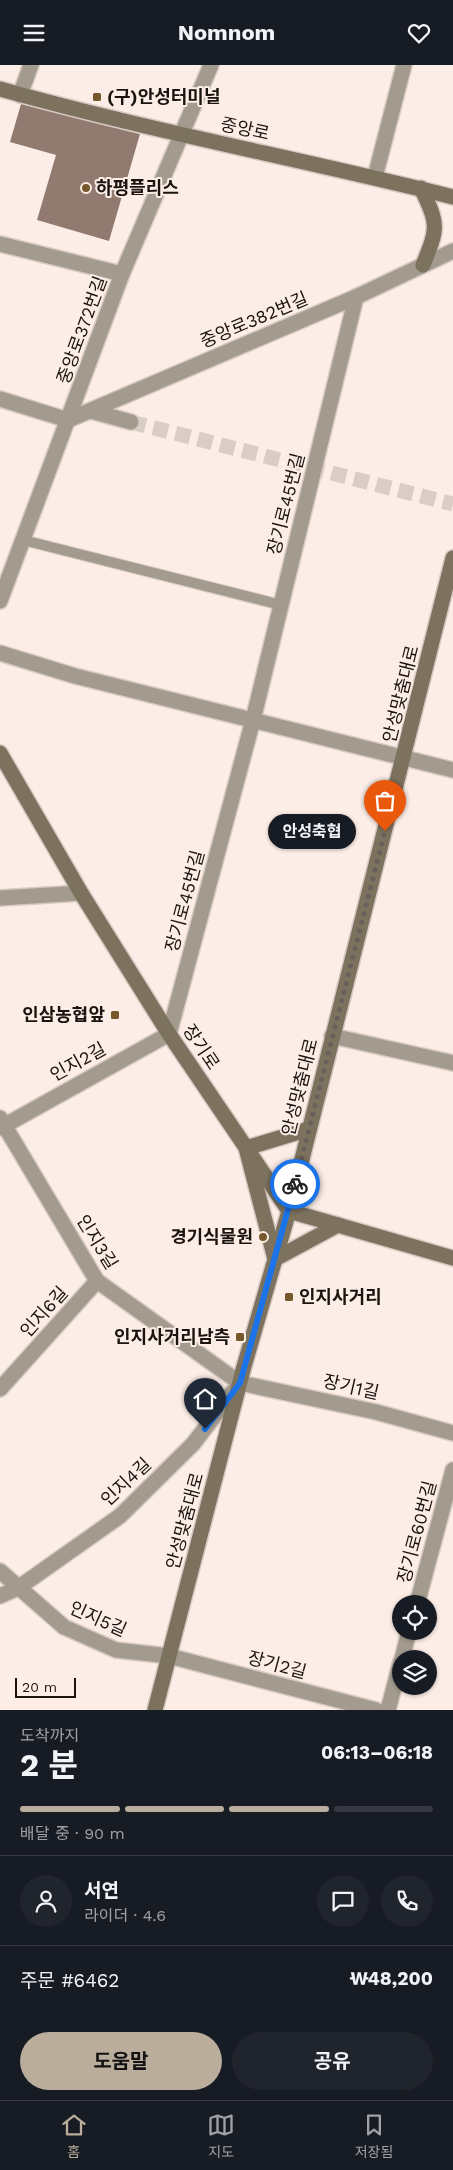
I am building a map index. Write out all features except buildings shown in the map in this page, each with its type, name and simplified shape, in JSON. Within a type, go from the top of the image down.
[{"type":"main road","name":"중앙로","points":[[0,89],[182,135],[375,177],[453,197]]},
{"type":"main road","points":[[421,189],[434,215],[436,231],[423,265]]},
{"type":"main road","name":"안성맞춤대로","points":[[155,1710],[240,1383],[289,1211],[332,1036],[405,757],[453,558]]},
{"type":"main road","name":"장기로","points":[[0,753],[81,893],[170,1034],[289,1211]]},
{"type":"main road","points":[[309,1129],[246,1147],[275,1259],[338,1225]]},
{"type":"main road","points":[[289,1211],[453,1258]]},
{"type":"street","points":[[20,95],[31,65]]},
{"type":"street","name":"중앙로372번길","points":[[0,601],[122,274],[210,65]]},
{"type":"street","points":[[375,177],[404,65]]},
{"type":"street","points":[[0,243],[122,274]]},
{"type":"street","name":"중앙로382번길","points":[[68,420],[356,297],[453,251]]},
{"type":"street","name":"장기로45번길","points":[[170,1034],[253,720],[356,297]]},
{"type":"street","points":[[0,399],[68,420]]},
{"type":"street","points":[[91,411],[131,422]]},
{"type":"street","points":[[0,653],[76,676],[453,770]]},
{"type":"street","points":[[0,898],[81,893]]},
{"type":"street","name":"인지2길","points":[[1,1123],[170,1034]]},
{"type":"street","points":[[332,1036],[453,1063]]},
{"type":"street","name":"인지3길","points":[[1,1123],[97,1281],[240,1383]]},
{"type":"street","name":"인지6길","points":[[0,1389],[97,1281]]},
{"type":"street","name":"장기1길","points":[[240,1383],[376,1412],[453,1433]]},
{"type":"street","name":"인지4길","points":[[0,1596],[18,1588],[120,1516],[193,1444],[240,1383]]},
{"type":"street","name":"장기로60번길","points":[[419,1595],[453,1470]]},
{"type":"street","name":"인지5길","points":[[0,1571],[64,1627],[116,1650],[169,1657]]},
{"type":"street","name":"장기2길","points":[[169,1657],[376,1710]]},
{"type":"street","points":[[388,1710],[392,1695]]},
{"type":"lane","points":[[23,540],[281,605]]},
{"type":"tunnel","points":[[131,422],[453,504]]},
{"type":"way so far","points":[[295,1184],[385,831]]},
{"type":"place","name":"(구)안성터미널","points":[[97,97]]},
{"type":"place","name":"하평플리스","points":[[86,188]]},
{"type":"place","name":"안성축협","points":[[385,831]]},
{"type":"place","name":"인삼농협앞","points":[[115,1015]]},
{"type":"place","name":"경기식물원","points":[[263,1237]]},
{"type":"place","name":"인지사거리","points":[[289,1297]]},
{"type":"place","name":"인지사거리남측","points":[[240,1337]]},
{"type":"route","points":[[205,1429],[240,1383],[295,1184]]}]
